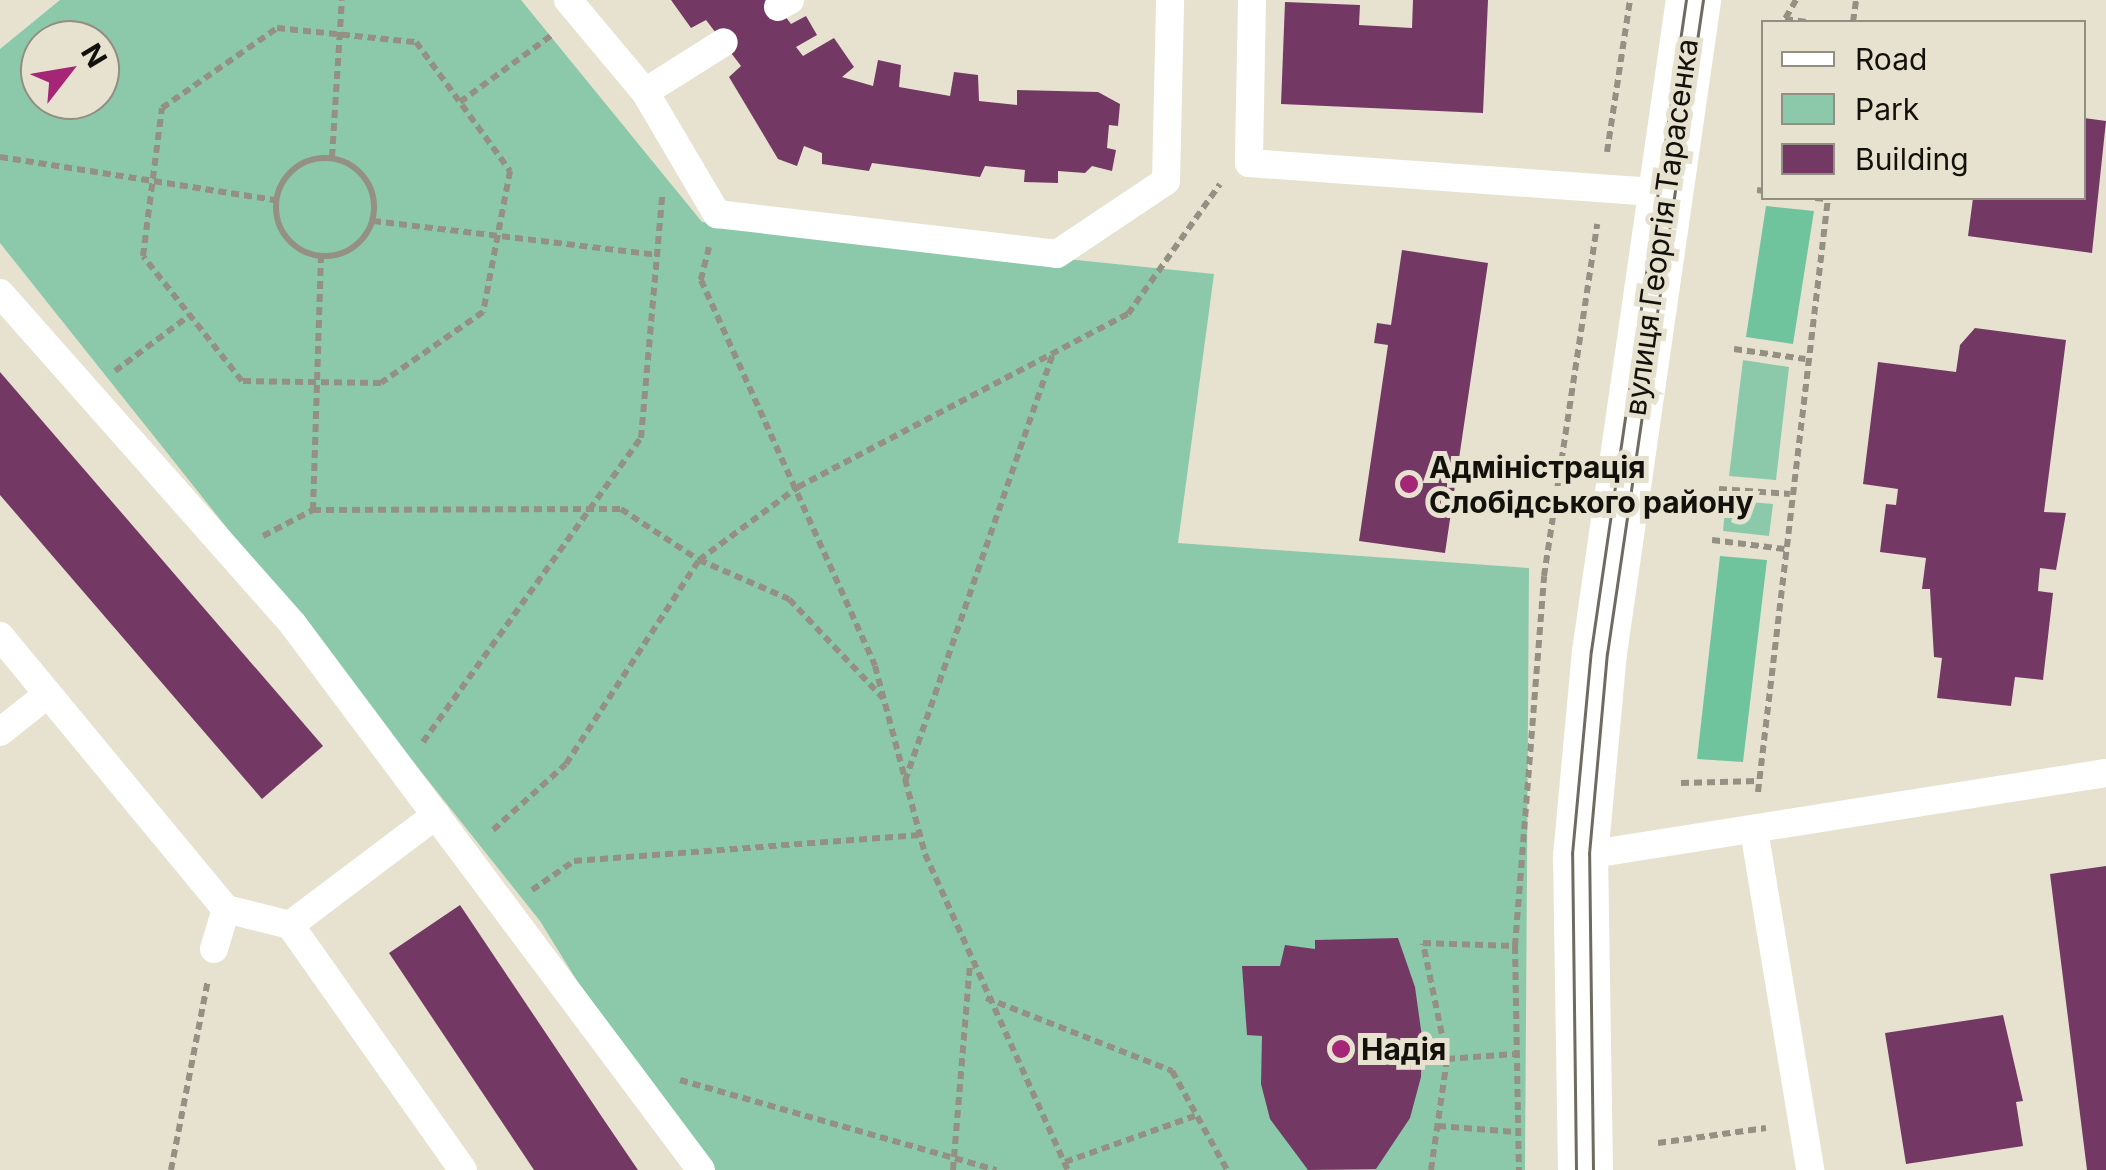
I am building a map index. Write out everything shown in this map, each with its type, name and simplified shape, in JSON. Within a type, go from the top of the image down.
[{"type":"main road","name":"вулиця Георгія Тарасенка","points":[[1585,1170],[1580,856],[1599,652],[1694,0]]},
{"type":"lane","points":[[574,7],[645,92],[717,214],[1056,254],[1166,181],[1170,0]]},
{"type":"lane","points":[[1252,0],[1249,163],[1603,184],[1668,193]]},
{"type":"lane","points":[[645,92],[724,42]]},
{"type":"lane","points":[[0,293],[231,553],[402,770],[702,1170]]},
{"type":"lane","points":[[0,636],[226,909],[290,926],[463,1170]]},
{"type":"lane","points":[[0,732],[48,694]]},
{"type":"lane","points":[[1580,856],[2106,773]]},
{"type":"lane","points":[[290,926],[436,815]]},
{"type":"lane","points":[[1754,830],[1810,1170]]},
{"type":"lane","points":[[214,949],[226,909]]},
{"type":"path","points":[[332,157],[342,0]]},
{"type":"path","points":[[1519,1170],[1515,946],[1544,576],[1630,0]]},
{"type":"path","points":[[1792,20],[1785,19],[1796,0]]},
{"type":"path","points":[[460,102],[574,7]]},
{"type":"path","points":[[277,28],[416,42],[460,102],[510,171],[483,312],[380,383],[242,380],[143,256],[162,108],[277,28]]},
{"type":"path","points":[[402,770],[597,506],[641,438],[668,130]]},
{"type":"path","points":[[0,157],[276,200]]},
{"type":"path","points":[[332,157],[348,162],[371,187],[373,221],[354,248],[322,257],[292,244],[282,232],[276,200],[301,163],[332,157]]},
{"type":"path","points":[[466,854],[566,764],[699,560],[798,487],[1128,314],[1211,190],[1249,163]]},
{"type":"path","points":[[1754,830],[1804,359],[1828,200]]},
{"type":"path","points":[[717,214],[701,280],[798,487],[884,700],[920,834],[970,964],[1066,1166],[1196,1116]]},
{"type":"path","points":[[373,221],[657,255]]},
{"type":"path","points":[[314,510],[322,257]]},
{"type":"path","points":[[88,392],[190,314]]},
{"type":"path","points":[[1734,349],[1804,359]]},
{"type":"path","points":[[905,781],[1054,352]]},
{"type":"path","points":[[1720,489],[1790,494]]},
{"type":"path","points":[[231,553],[314,510],[621,508],[699,560],[790,600],[884,700]]},
{"type":"path","points":[[1712,540],[1784,549]]},
{"type":"path","points":[[1680,783],[1759,781]]},
{"type":"path","points":[[507,908],[574,862],[920,834]]},
{"type":"path","points":[[1431,1170],[1446,1058],[1423,943],[1515,946]]},
{"type":"path","points":[[171,1170],[214,949]]},
{"type":"path","points":[[953,1170],[970,964]]},
{"type":"path","points":[[985,998],[1172,1071],[1227,1170]]},
{"type":"path","points":[[1446,1058],[1514,1054]]},
{"type":"path","points":[[626,1064],[996,1170]]},
{"type":"path","points":[[1658,1143],[1802,1124]]},
{"type":"path","points":[[1438,1126],[1516,1132]]},
{"type":"green space","points":[[60,0],[521,0],[702,222],[1214,274],[1178,543],[1529,568],[1525,1170],[694,1170],[540,921],[0,243],[0,49],[20,33],[20,120],[120,120],[120,20],[36,20]]},
{"type":"green space","points":[[1766,206],[1814,211],[1793,344],[1746,337]]},
{"type":"green space","points":[[1743,360],[1789,367],[1776,480],[1729,476]]},
{"type":"green space","points":[[1726,500],[1773,504],[1769,536],[1723,531]]},
{"type":"green space","points":[[1720,556],[1767,560],[1743,762],[1697,759]]},
{"type":"building","points":[[671,0],[773,0],[791,24],[806,16],[817,35],[796,47],[803,56],[834,38],[854,67],[842,77],[873,86],[878,60],[901,65],[899,87],[950,96],[954,72],[978,75],[979,101],[1017,105],[1017,90],[1098,92],[1120,104],[1118,126],[1109,125],[1107,148],[1116,150],[1112,171],[1092,166],[1085,173],[1058,171],[1058,183],[1024,182],[1025,170],[985,166],[980,177],[872,163],[869,171],[822,164],[822,153],[804,146],[797,166],[778,159],[729,77],[741,66],[706,20],[691,28]]},
{"type":"building","points":[[1413,0],[1488,0],[1483,113],[1281,104],[1285,2],[1360,5],[1359,25],[1412,28]]},
{"type":"building","points":[[2086,118],[2106,121],[2092,253],[1968,236],[1973,200],[2086,200]]},
{"type":"building","points":[[1402,250],[1488,263],[1445,553],[1359,541],[1388,345],[1374,343],[1377,323],[1391,325]]},
{"type":"building","points":[[1975,328],[2066,340],[2044,512],[2066,513],[2056,570],[2040,568],[2038,591],[2053,593],[2043,680],[2015,677],[2011,706],[1937,698],[1942,658],[1934,657],[1930,589],[1922,589],[1926,558],[1880,552],[1886,504],[1896,505],[1898,489],[1863,484],[1878,362],[1956,372],[1960,345]]},
{"type":"building","points":[[0,372],[323,746],[262,799],[0,495]]},
{"type":"building","points":[[2106,866],[2106,1170],[2087,1170],[2050,874]]},
{"type":"building","points":[[460,905],[638,1170],[534,1170],[389,953]]},
{"type":"building","name":"Надія","points":[[1398,938],[1415,987],[1422,1037],[1421,1077],[1410,1118],[1376,1169],[1308,1170],[1270,1119],[1261,1084],[1262,1036],[1247,1035],[1242,966],[1280,966],[1285,945],[1315,949],[1315,940]]},
{"type":"building","points":[[2003,1015],[2023,1101],[2016,1102],[2023,1146],[1906,1164],[1885,1033]]},
{"type":"tram line","points":[[1576,1170],[1572,854],[1591,651],[1686,0]]},
{"type":"tram line","points":[[1593,1170],[1589,854],[1607,654],[1703,0]]},
{"type":"place","name":"Адміністрація Слобідського району","points":[[1409,484]]},
{"type":"place","name":"Надія","points":[[1341,1049]]}]
